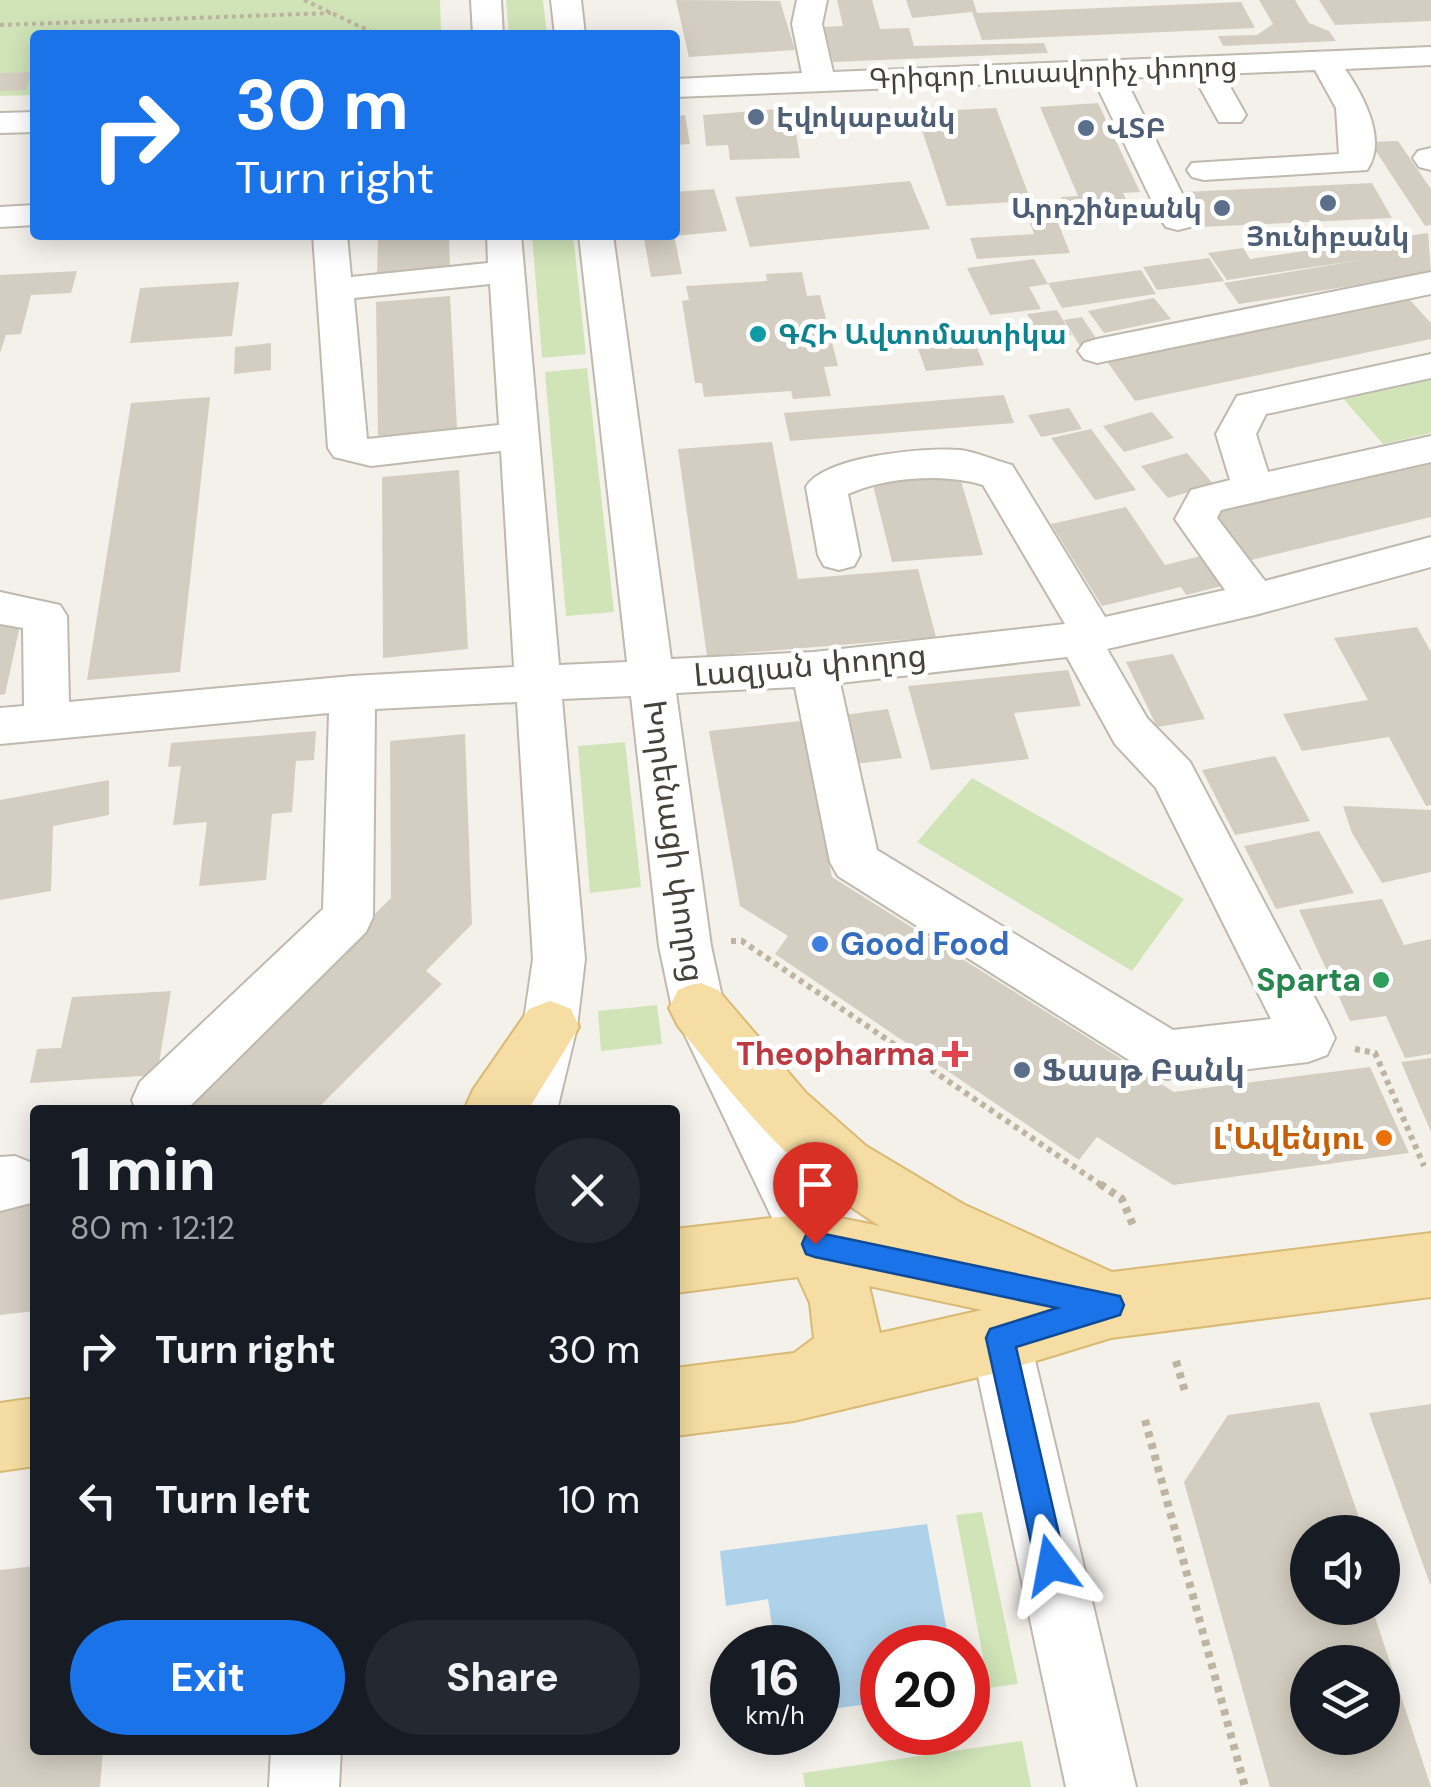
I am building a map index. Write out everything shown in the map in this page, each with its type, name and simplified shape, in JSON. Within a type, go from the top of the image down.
[{"type":"main road","points":[[698,1008],[784,1110],[842,1165],[941,1229],[1110,1305]]},
{"type":"main road","points":[[497,1105],[550,1027]]},
{"type":"main road","points":[[680,1260],[815,1244],[1110,1305]]},
{"type":"main road","name":"Խորենացի փողոց","points":[[794,1387],[815,1380],[832,1367],[844,1349],[849,1330],[842,1292],[815,1244]]},
{"type":"main road","points":[[680,1401],[794,1387],[1000,1338],[1110,1305],[1431,1266]]},
{"type":"main road","points":[[0,1436],[30,1433]]},
{"type":"street","points":[[486,0],[488,30]]},
{"type":"street","points":[[566,0],[569,30]]},
{"type":"street","points":[[812,0],[807,24],[820,82]]},
{"type":"street","name":"Գրիգոր Լուսավորիչ փողոց","points":[[680,88],[1431,56]]},
{"type":"street","points":[[1204,170],[1355,162],[1358,133],[1354,106],[1324,61]]},
{"type":"street","points":[[1203,66],[1230,115]]},
{"type":"street","points":[[1106,70],[1178,220]]},
{"type":"street","points":[[0,124],[30,122]]},
{"type":"street","points":[[0,217],[30,215]]},
{"type":"street","points":[[331,240],[348,448],[370,453],[519,436]]},
{"type":"street","name":"Խորենացի փողոց","points":[[597,240],[685,946],[698,1008],[815,1244]]},
{"type":"street","points":[[337,289],[505,254],[559,959],[550,1027],[531,1105]]},
{"type":"street","points":[[1097,351],[1431,283]]},
{"type":"street","points":[[1253,489],[1236,434],[1251,405],[1431,366]]},
{"type":"street","points":[[1254,599],[1196,519],[1205,500],[1431,448]]},
{"type":"street","points":[[814,669],[855,862],[1167,1055],[1308,1038],[1174,775],[1131,730],[1087,637],[998,475],[960,464],[941,465],[865,471],[826,487],[840,555]]},
{"type":"street","name":"Լազյան փողոց","points":[[0,726],[352,693],[814,669],[1087,637],[1254,599],[1431,552]]},
{"type":"street","points":[[0,608],[45,616],[47,722]]},
{"type":"street","points":[[159,1100],[348,917],[352,693]]},
{"type":"street","points":[[1000,1338],[1101,1787]]},
{"type":"street","points":[[304,1787],[306,1755]]},
{"type":"path","points":[[304,0],[367,30]]},
{"type":"path","points":[[0,25],[331,13]]},
{"type":"path","points":[[723,942],[742,941],[1122,1199],[1133,1225]]},
{"type":"path","points":[[1308,1038],[1375,1054],[1424,1166]]},
{"type":"path","points":[[1176,1361],[1186,1394]]},
{"type":"path","points":[[1145,1420],[1245,1787]]},
{"type":"green space","points":[[0,0],[440,0],[441,30],[30,30],[30,95],[0,96]]},
{"type":"green space","points":[[506,0],[543,0],[546,30],[509,30]]},
{"type":"green space","points":[[532,240],[574,240],[586,354],[542,358]]},
{"type":"green space","points":[[587,368],[614,612],[566,616],[545,372]]},
{"type":"green space","points":[[1431,375],[1431,433],[1383,444],[1340,395]]},
{"type":"green space","points":[[625,742],[641,887],[590,893],[578,746]]},
{"type":"green space","points":[[972,778],[1184,899],[1132,971],[917,842]]},
{"type":"green space","points":[[657,1005],[662,1044],[601,1051],[598,1011]]},
{"type":"green space","points":[[982,1512],[1018,1684],[990,1688],[990,1625],[977,1625],[956,1515]]},
{"type":"green space","points":[[1022,1741],[1031,1787],[805,1787],[803,1773],[926,1755],[990,1755],[990,1746]]},
{"type":"water","points":[[927,1524],[946,1625],[860,1625],[860,1705],[840,1708],[840,1625],[772,1625],[768,1599],[726,1606],[720,1551]]},
{"type":"building","points":[[676,0],[780,1],[795,50],[689,57]]},
{"type":"building","points":[[837,0],[872,0],[880,29],[909,28],[914,46],[1044,43],[1048,53],[833,62],[824,27],[843,26]]},
{"type":"building","points":[[906,0],[973,0],[977,13],[1241,2],[1255,28],[982,40],[972,12],[912,18]]},
{"type":"building","points":[[1259,0],[1295,0],[1309,23],[1329,31],[1336,41],[1223,46],[1218,36],[1257,35],[1273,24]]},
{"type":"building","points":[[1319,0],[1431,0],[1431,21],[1335,25]]},
{"type":"building","points":[[30,72],[26,90],[0,91],[0,73]]},
{"type":"building","points":[[1098,103],[1140,192],[1123,193],[1131,209],[1067,213],[1061,197],[1078,196],[1040,107]]},
{"type":"building","points":[[792,108],[800,158],[730,160],[728,145],[706,146],[703,115]]},
{"type":"building","points":[[996,108],[1031,201],[947,206],[916,112]]},
{"type":"building","points":[[685,115],[690,144],[680,145],[680,116]]},
{"type":"building","points":[[1398,141],[1431,189],[1431,225],[1425,226],[1370,142]]},
{"type":"building","points":[[910,181],[930,229],[750,247],[735,197]]},
{"type":"building","points":[[1372,183],[1392,218],[1200,227],[1184,192]]},
{"type":"building","points":[[714,189],[727,231],[680,236],[680,192]]},
{"type":"building","points":[[1053,210],[1070,253],[977,259],[970,238],[1034,234],[1026,212]]},
{"type":"building","points":[[1428,233],[1431,273],[1239,304],[1224,283],[1360,260],[1227,280],[1208,253],[1243,248],[1250,259]]},
{"type":"building","points":[[378,240],[449,240],[450,269],[377,274]]},
{"type":"building","points":[[644,240],[675,240],[682,274],[651,277]]},
{"type":"building","points":[[1209,258],[1224,281],[1157,290],[1143,267]]},
{"type":"building","points":[[1034,259],[1048,284],[1029,287],[1041,309],[990,315],[967,268]]},
{"type":"building","points":[[1141,270],[1156,294],[1062,308],[1048,283]]},
{"type":"building","points":[[77,271],[71,293],[31,295],[21,334],[6,335],[0,353],[0,275]]},
{"type":"building","name":"ԳՀԻ Ավտոմատիկա","points":[[802,272],[807,296],[820,295],[838,366],[824,367],[831,396],[793,399],[791,391],[704,397],[702,383],[695,383],[682,301],[689,300],[686,286],[767,281],[766,274]]},
{"type":"building","points":[[239,282],[232,336],[130,343],[140,288]]},
{"type":"building","points":[[450,296],[457,429],[378,436],[376,302]]},
{"type":"building","points":[[1154,298],[1171,319],[1104,333],[1088,311]]},
{"type":"building","points":[[1409,299],[1431,323],[1431,339],[1135,401],[1106,360]]},
{"type":"building","points":[[1057,310],[1072,335],[1041,340],[1027,314]]},
{"type":"building","points":[[1082,317],[1099,343],[1080,346],[1064,320]]},
{"type":"building","points":[[271,343],[271,370],[234,374],[235,347]]},
{"type":"building","points":[[975,343],[984,365],[926,371],[918,349]]},
{"type":"building","points":[[1004,395],[1014,423],[790,441],[784,413]]},
{"type":"building","points":[[210,397],[180,672],[87,680],[131,403]]},
{"type":"building","points":[[1069,408],[1082,429],[1041,437],[1028,415]]},
{"type":"building","points":[[1152,412],[1174,438],[1124,452],[1103,426]]},
{"type":"building","points":[[1091,429],[1136,490],[1095,500],[1051,438]]},
{"type":"building","points":[[772,442],[798,579],[918,569],[936,637],[707,656],[678,449]]},
{"type":"building","points":[[1187,453],[1214,485],[1168,498],[1141,466]]},
{"type":"building","points":[[1431,460],[1431,517],[1247,561],[1211,511]]},
{"type":"building","points":[[459,470],[468,649],[383,658],[382,477]]},
{"type":"building","points":[[958,471],[983,555],[892,562],[871,477]]},
{"type":"building","points":[[1126,507],[1165,565],[1205,555],[1226,585],[1186,595],[1181,587],[1102,606],[1051,524]]},
{"type":"building","points":[[21,621],[5,694],[0,695],[0,623]]},
{"type":"building","points":[[1417,627],[1431,652],[1431,805],[1426,806],[1389,737],[1302,751],[1283,714],[1368,700],[1334,638]]},
{"type":"building","points":[[1173,654],[1205,719],[1157,727],[1126,662]]},
{"type":"building","points":[[1068,670],[1081,706],[1014,713],[1029,759],[931,770],[908,686]]},
{"type":"building","points":[[888,709],[902,758],[856,764],[844,715]]},
{"type":"building","points":[[801,721],[832,877],[1174,1092],[1370,1067],[1409,1153],[1173,1185],[1097,1137],[1079,1160],[775,954],[788,936],[740,906],[709,731]]},
{"type":"building","points":[[316,731],[314,760],[296,761],[292,812],[272,814],[266,880],[199,886],[207,822],[173,825],[181,766],[168,767],[171,743]]},
{"type":"building","points":[[465,734],[472,924],[426,971],[442,984],[321,1105],[180,1105],[391,898],[390,741]]},
{"type":"building","points":[[1275,756],[1310,821],[1235,835],[1202,770]]},
{"type":"building","points":[[109,780],[109,815],[53,826],[51,891],[0,900],[0,800]]},
{"type":"building","points":[[1343,806],[1431,810],[1431,872],[1382,883],[1352,833]]},
{"type":"building","points":[[1319,831],[1354,893],[1276,909],[1244,846]]},
{"type":"building","name":"Sparta","points":[[1382,899],[1404,945],[1431,939],[1431,1054],[1405,1058],[1386,1016],[1350,1021],[1299,910]]},
{"type":"building","points":[[171,991],[157,1075],[30,1083],[37,1049],[61,1048],[72,997]]},
{"type":"building","points":[[1431,1058],[1431,1132],[1401,1062]]},
{"type":"building","points":[[30,1201],[30,1312],[0,1315],[0,1204]]},
{"type":"building","points":[[1319,1402],[1358,1515],[1290,1515],[1290,1625],[1378,1625],[1384,1645],[1290,1645],[1290,1755],[1400,1755],[1400,1693],[1431,1787],[1270,1787],[1184,1482],[1228,1415]]},
{"type":"building","points":[[1431,1404],[1431,1584],[1430,1584],[1369,1413]]},
{"type":"building","points":[[30,1567],[30,1755],[103,1755],[100,1787],[0,1787],[0,1570]]},
{"type":"place","name":"Էվոկաբանկ","points":[[756,117]]},
{"type":"place","name":"ՎՏԲ","points":[[1086,128]]},
{"type":"place","name":"Յունիբանկ","points":[[1328,203]]},
{"type":"place","name":"Արդշինբանկ","points":[[1222,208]]},
{"type":"place","name":"ԳՀԻ Ավտոմատիկա","points":[[758,334]]},
{"type":"place","name":"Good Food","points":[[820,944]]},
{"type":"place","name":"Sparta","points":[[1381,980]]},
{"type":"place","name":"Theopharma","points":[[955,1054]]},
{"type":"place","name":"Ֆասթ Բանկ","points":[[1022,1070]]},
{"type":"place","name":"Լ'Ավենյու","points":[[1384,1138]]},
{"type":"route","points":[[815,1244],[1110,1305],[1000,1338],[1051,1565]]}]
